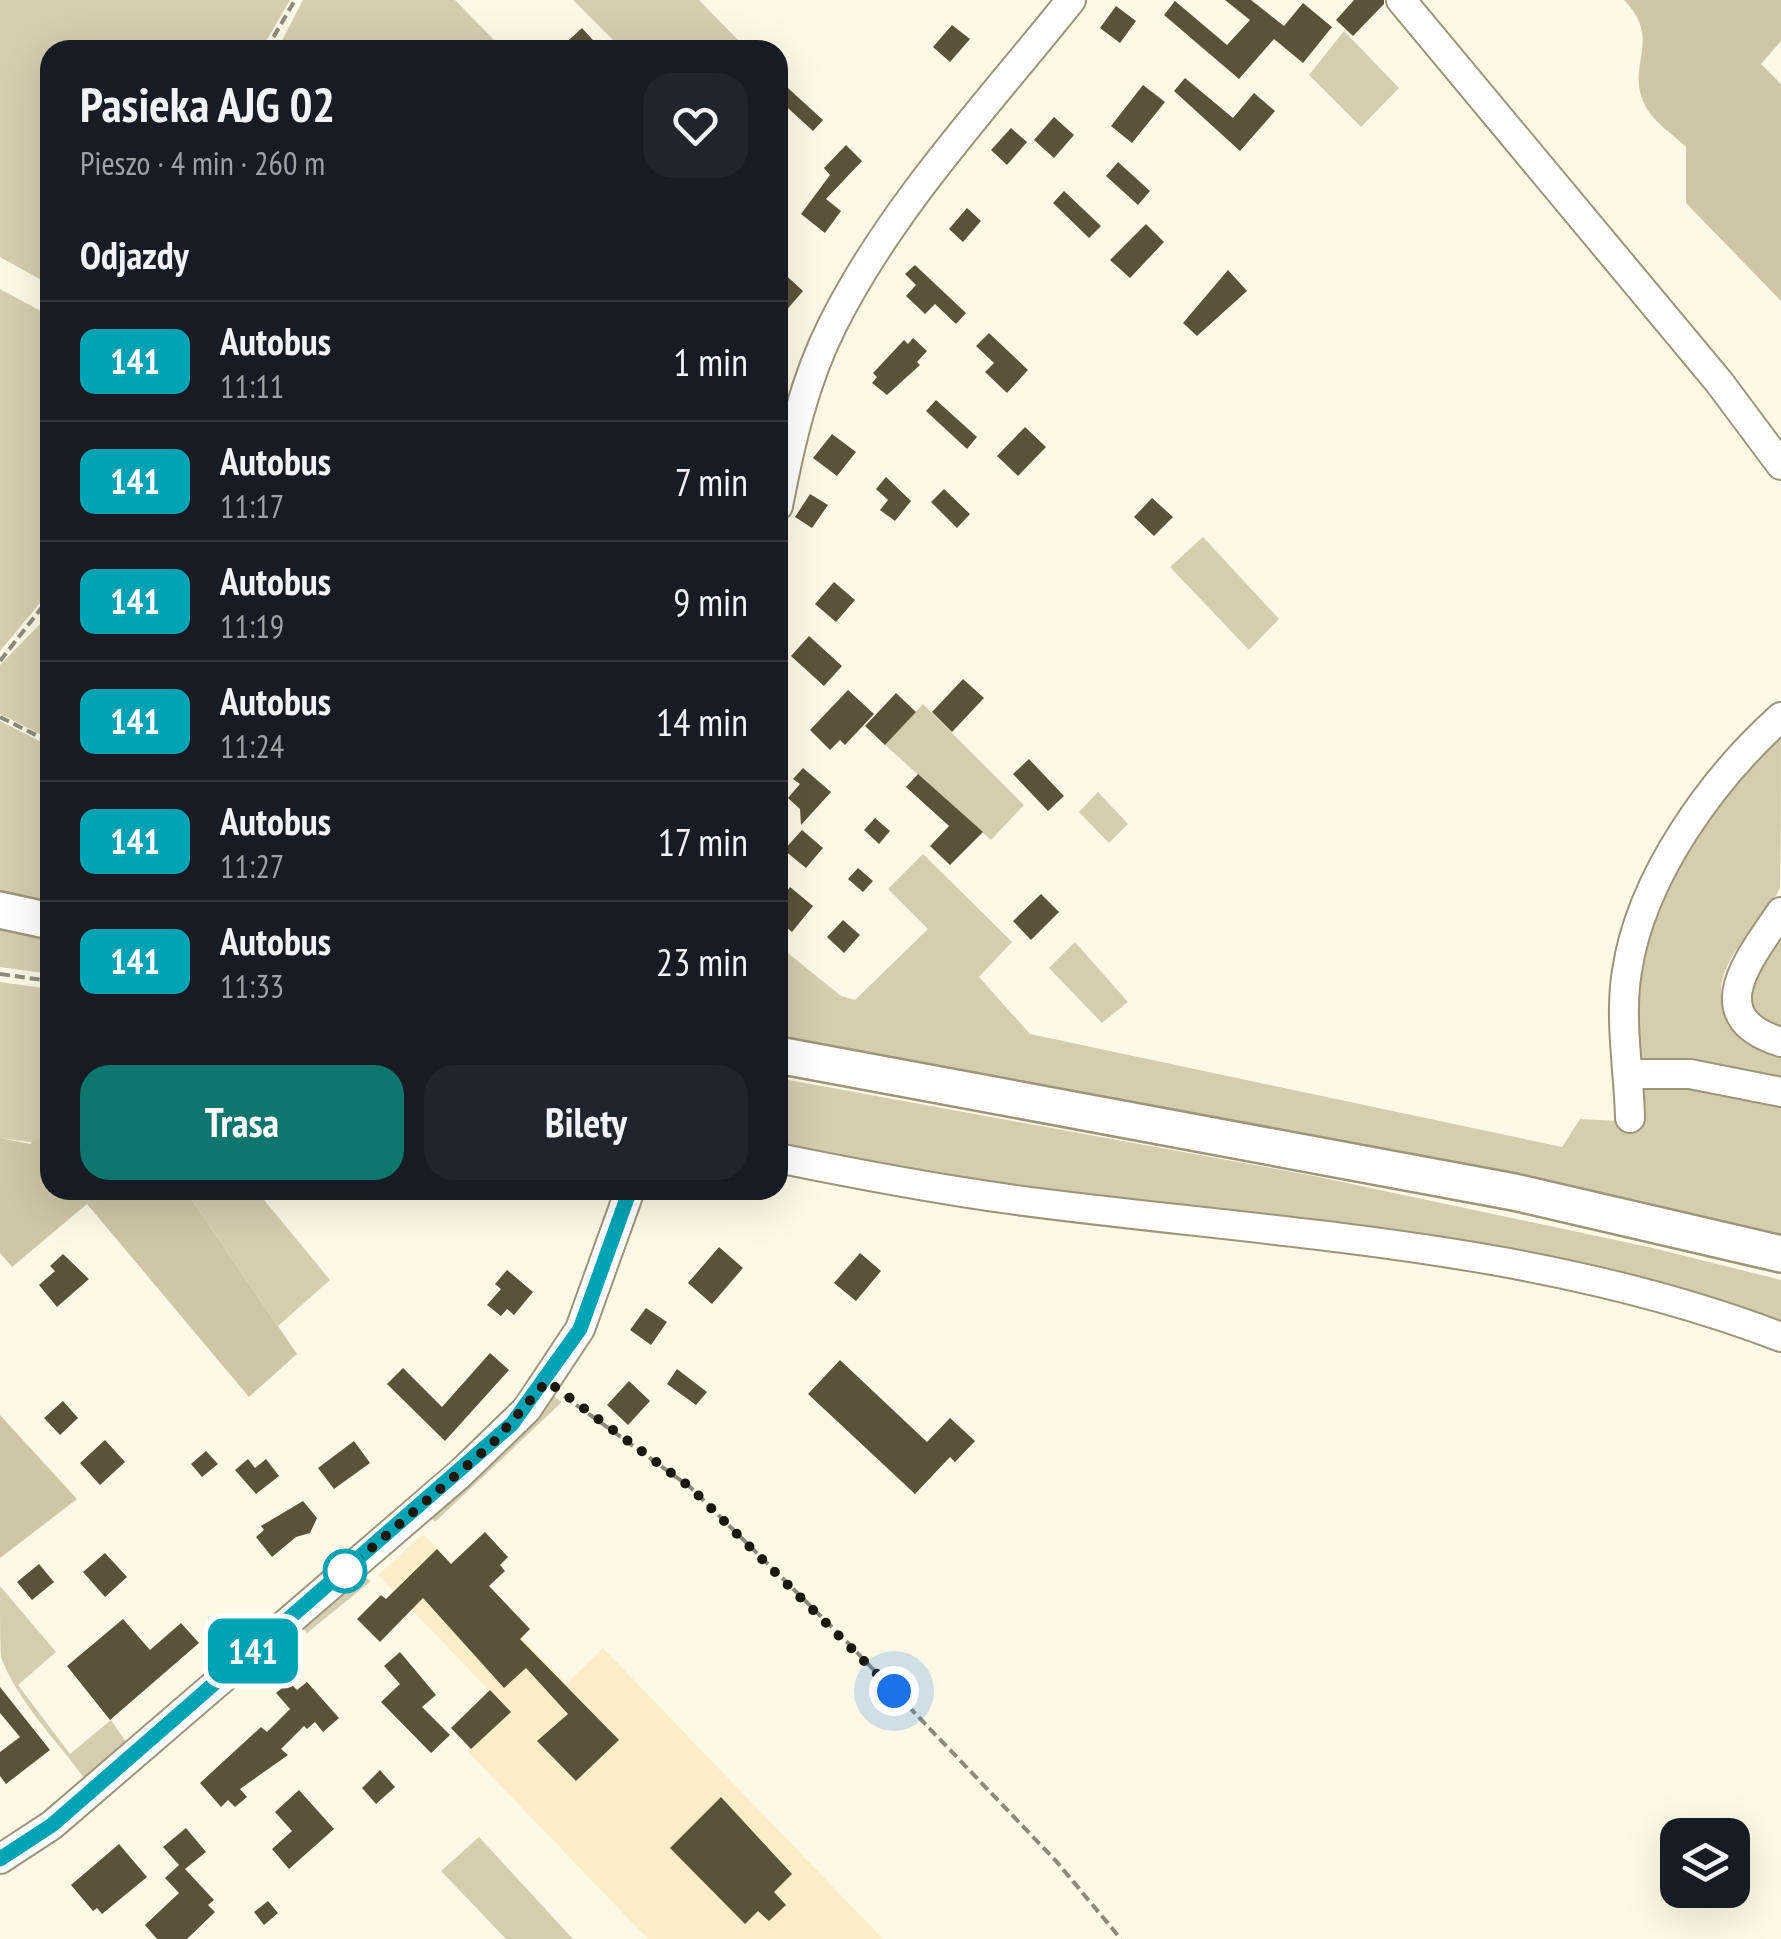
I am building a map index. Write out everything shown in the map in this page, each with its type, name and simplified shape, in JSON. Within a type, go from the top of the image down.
[{"type":"main road","points":[[0,910],[40,919]]},
{"type":"main road","points":[[788,1057],[1514,1192],[1781,1254]]},
{"type":"street","points":[[788,464],[806,389],[824,342],[855,284],[910,205],[1071,0]]},
{"type":"street","points":[[1401,0],[1719,382],[1781,466]]},
{"type":"street","points":[[1630,1118],[1626,974],[1633,942],[1651,899],[1714,786],[1781,717]]},
{"type":"street","points":[[1781,912],[1740,974],[1736,988],[1741,1016],[1750,1028],[1781,1042]]},
{"type":"street","points":[[1629,1074],[1690,1074],[1781,1092]]},
{"type":"street","points":[[788,1160],[997,1197],[1217,1220],[1544,1268],[1664,1296],[1781,1336]]},
{"type":"street","points":[[0,1859],[52,1825],[460,1474],[512,1424],[547,1381],[587,1315],[627,1200]]},
{"type":"path","points":[[272,40],[295,0]]},
{"type":"path","points":[[0,660],[40,610]]},
{"type":"path","points":[[0,717],[40,737]]},
{"type":"path","points":[[0,974],[40,980]]},
{"type":"path","points":[[547,1381],[690,1487],[848,1643],[1056,1861],[1121,1939]]},
{"type":"shaded area","points":[[0,0],[290,0],[267,40],[40,40],[40,279],[0,257]]},
{"type":"shaded area","points":[[303,0],[455,0],[494,40],[282,40]]},
{"type":"shaded area","points":[[573,0],[699,0],[738,40],[613,40]]},
{"type":"shaded area","points":[[1624,0],[1781,0],[1781,41],[1761,64],[1781,84],[1781,301],[1686,203],[1686,147],[1647,109],[1639,80],[1641,29]]},
{"type":"shaded area","points":[[1344,31],[1399,88],[1361,127],[1309,75]]},
{"type":"shaded area","points":[[0,289],[40,311],[40,603],[0,651]]},
{"type":"shaded area","points":[[1203,537],[1279,619],[1249,650],[1170,567]]},
{"type":"shaded area","points":[[40,624],[40,734],[0,714],[0,665]]},
{"type":"shaded area","points":[[923,704],[1024,805],[991,840],[885,745]]},
{"type":"shaded area","points":[[0,721],[40,741],[40,904],[0,895]]},
{"type":"shaded area","points":[[1781,728],[1780,888],[1728,964],[1721,998],[1737,1031],[1757,1045],[1781,1054],[1781,1083],[1641,1061],[1633,1042],[1636,982],[1668,881],[1702,821]]},
{"type":"shaded area","points":[[1098,792],[1128,824],[1109,843],[1079,812]]},
{"type":"shaded area","points":[[923,854],[1012,942],[979,977],[1030,1034],[1562,1147],[1580,1119],[1639,1122],[1642,1086],[1649,1083],[1781,1099],[1781,1235],[1506,1173],[788,1037],[788,953],[841,996],[855,1000],[928,929],[888,889]]},
{"type":"shaded area","points":[[0,927],[40,935],[40,973],[0,967]]},
{"type":"shaded area","points":[[1781,939],[1781,1033],[1754,1014],[1751,1002],[1757,977]]},
{"type":"shaded area","points":[[1075,942],[1128,1002],[1102,1023],[1049,968]]},
{"type":"shaded area","points":[[0,982],[40,988],[40,1144],[0,1138]]},
{"type":"shaded area","points":[[788,1080],[1314,1176],[1653,1248],[1781,1280],[1781,1325],[1285,1220],[1005,1187],[788,1148]]},
{"type":"shaded area","points":[[0,1138],[30,1144],[40,1138],[40,1200],[192,1200],[297,1354],[249,1397],[87,1204],[12,1267],[0,1253]]},
{"type":"shaded area","points":[[192,1200],[264,1200],[330,1280],[278,1326]]},
{"type":"shaded area","points":[[550,1394],[562,1402],[435,1522],[429,1515]]},
{"type":"shaded area","points":[[0,1415],[77,1499],[0,1558]]},
{"type":"shaded area","points":[[423,1534],[566,1684],[603,1648],[883,1939],[648,1939],[468,1752],[510,1712],[378,1575]]},
{"type":"shaded area","points":[[363,1576],[371,1581],[307,1633],[301,1626]]},
{"type":"shaded area","points":[[0,1586],[56,1652],[18,1685],[70,1754],[111,1720],[129,1746],[91,1777],[84,1778],[8,1673],[1,1657]]},
{"type":"shaded area","points":[[479,1837],[573,1939],[506,1939],[441,1871]]},
{"type":"building","points":[[1225,0],[1251,0],[1284,26],[1303,3],[1332,27],[1303,63],[1274,39],[1239,79],[1164,15],[1175,1],[1227,45],[1250,20]]},
{"type":"building","points":[[1354,0],[1384,0],[1384,4],[1353,36],[1336,20]]},
{"type":"building","points":[[1116,6],[1136,21],[1120,43],[1100,28]]},
{"type":"building","points":[[952,25],[970,39],[950,62],[933,47]]},
{"type":"building","points":[[582,28],[593,40],[569,40]]},
{"type":"building","points":[[1185,78],[1233,118],[1254,93],[1275,111],[1240,151],[1174,91]]},
{"type":"building","points":[[1143,85],[1165,102],[1132,143],[1111,126]]},
{"type":"building","points":[[788,88],[823,120],[813,131],[788,108]]},
{"type":"building","points":[[1054,117],[1074,135],[1054,158],[1034,140]]},
{"type":"building","points":[[1011,128],[1027,142],[1007,165],[991,150]]},
{"type":"building","points":[[846,145],[862,161],[826,199],[841,211],[825,233],[801,214],[830,175],[824,168]]},
{"type":"building","points":[[1118,162],[1150,191],[1138,205],[1106,176]]},
{"type":"building","points":[[1064,191],[1101,226],[1089,238],[1053,203]]},
{"type":"building","points":[[967,208],[981,221],[963,242],[949,229]]},
{"type":"building","points":[[1146,224],[1164,242],[1130,278],[1110,260]]},
{"type":"building","points":[[915,265],[966,313],[956,324],[935,304],[925,314],[906,296],[916,285],[905,274]]},
{"type":"building","points":[[1228,270],[1247,291],[1197,336],[1183,323]]},
{"type":"building","points":[[788,277],[803,291],[788,308]]},
{"type":"building","points":[[989,333],[1028,370],[1007,393],[985,372],[994,363],[976,346]]},
{"type":"building","points":[[913,338],[927,351],[917,362],[920,365],[887,395],[872,383],[877,377],[873,373],[904,340],[908,344]]},
{"type":"building","points":[[936,400],[977,437],[967,449],[926,411]]},
{"type":"building","points":[[1025,427],[1046,447],[1018,476],[997,456]]},
{"type":"building","points":[[832,434],[856,452],[837,476],[813,458]]},
{"type":"building","points":[[886,477],[911,501],[895,521],[880,510],[888,500],[876,489]]},
{"type":"building","points":[[944,489],[970,514],[957,528],[931,502]]},
{"type":"building","points":[[810,494],[828,505],[812,528],[795,517]]},
{"type":"building","points":[[1152,498],[1173,517],[1154,536],[1134,517]]},
{"type":"building","points":[[834,582],[855,600],[836,622],[815,604]]},
{"type":"building","points":[[809,636],[842,666],[824,686],[791,656]]},
{"type":"building","points":[[963,679],[984,698],[952,732],[932,712]]},
{"type":"building","points":[[848,690],[874,714],[845,745],[840,740],[830,750],[810,730]]},
{"type":"building","points":[[896,693],[916,712],[885,745],[865,726]]},
{"type":"building","points":[[1029,759],[1064,796],[1048,811],[1013,774]]},
{"type":"building","points":[[803,768],[831,792],[801,825],[800,809],[788,798],[800,784],[793,779]]},
{"type":"building","points":[[918,774],[983,832],[950,865],[930,846],[949,826],[906,787]]},
{"type":"building","points":[[875,818],[890,831],[879,844],[864,830]]},
{"type":"building","points":[[802,830],[823,848],[806,868],[788,853],[788,846]]},
{"type":"building","points":[[858,868],[873,881],[863,892],[848,879]]},
{"type":"building","points":[[790,887],[813,906],[792,932],[788,929]]},
{"type":"building","points":[[1041,894],[1059,912],[1031,940],[1013,921]]},
{"type":"building","points":[[843,920],[860,935],[844,953],[827,937]]},
{"type":"building","points":[[719,1247],[743,1268],[712,1304],[688,1283]]},
{"type":"building","points":[[860,1253],[881,1271],[856,1301],[834,1283]]},
{"type":"building","points":[[63,1254],[89,1279],[57,1307],[39,1285],[55,1271],[50,1266]]},
{"type":"building","points":[[507,1270],[533,1292],[514,1315],[507,1309],[501,1316],[487,1305],[501,1289],[495,1284]]},
{"type":"building","points":[[646,1308],[667,1322],[651,1345],[630,1330]]},
{"type":"building","points":[[490,1353],[509,1370],[445,1441],[387,1384],[403,1368],[442,1407]]},
{"type":"building","points":[[840,1360],[927,1442],[950,1418],[975,1441],[955,1462],[950,1457],[915,1494],[808,1394]]},
{"type":"building","points":[[677,1369],[707,1392],[696,1405],[667,1384]]},
{"type":"building","points":[[629,1381],[650,1401],[628,1425],[607,1405]]},
{"type":"building","points":[[63,1401],[78,1418],[60,1435],[44,1418]]},
{"type":"building","points":[[105,1440],[125,1462],[100,1485],[80,1463]]},
{"type":"building","points":[[354,1441],[370,1463],[334,1489],[318,1468]]},
{"type":"building","points":[[206,1451],[218,1464],[202,1477],[191,1464]]},
{"type":"building","points":[[248,1459],[255,1468],[266,1459],[279,1476],[256,1494],[235,1470]]},
{"type":"building","points":[[303,1501],[317,1518],[310,1533],[296,1537],[272,1557],[256,1537],[264,1530],[261,1526]]},
{"type":"building","points":[[485,1532],[508,1557],[500,1565],[505,1571],[489,1586],[530,1629],[520,1639],[619,1740],[576,1781],[537,1741],[568,1714],[526,1668],[504,1688],[423,1598],[380,1642],[357,1619],[381,1595],[386,1599],[437,1549],[451,1564]]},
{"type":"building","points":[[105,1553],[127,1577],[105,1597],[83,1572]]},
{"type":"building","points":[[39,1564],[54,1582],[32,1600],[17,1582]]},
{"type":"building","points":[[123,1619],[150,1650],[181,1623],[199,1643],[110,1720],[67,1666]]},
{"type":"building","points":[[400,1652],[436,1695],[422,1707],[450,1735],[431,1753],[381,1702],[400,1684],[384,1666]]},
{"type":"building","points":[[289,1682],[297,1690],[307,1682],[339,1718],[323,1732],[315,1722],[307,1729],[304,1726],[281,1749],[288,1755],[240,1789],[247,1797],[235,1807],[228,1800],[221,1807],[200,1783],[261,1727],[267,1732],[290,1709],[276,1693]]},
{"type":"building","points":[[0,1687],[50,1750],[6,1784],[0,1776],[0,1752],[20,1737],[0,1713]]},
{"type":"building","points":[[490,1690],[511,1712],[471,1749],[451,1728]]},
{"type":"building","points":[[380,1770],[395,1787],[376,1804],[362,1788]]},
{"type":"building","points":[[299,1790],[334,1829],[289,1869],[272,1849],[292,1831],[275,1812]]},
{"type":"building","points":[[721,1797],[792,1874],[774,1892],[786,1905],[769,1921],[758,1911],[745,1924],[670,1848]]},
{"type":"building","points":[[186,1828],[206,1852],[185,1869],[214,1900],[208,1905],[215,1912],[187,1939],[157,1939],[145,1925],[179,1893],[165,1878],[179,1865],[163,1847]]},
{"type":"building","points":[[119,1844],[147,1877],[102,1914],[97,1908],[93,1911],[71,1885]]},
{"type":"building","points":[[268,1901],[278,1913],[264,1925],[254,1912]]},
{"type":"bus line","name":"141","points":[[0,1859],[52,1825],[460,1474],[512,1424],[542,1388],[580,1329],[627,1200]]},
{"type":"route","points":[[345,1571],[492,1444],[547,1381],[690,1487],[894,1691]]}]
